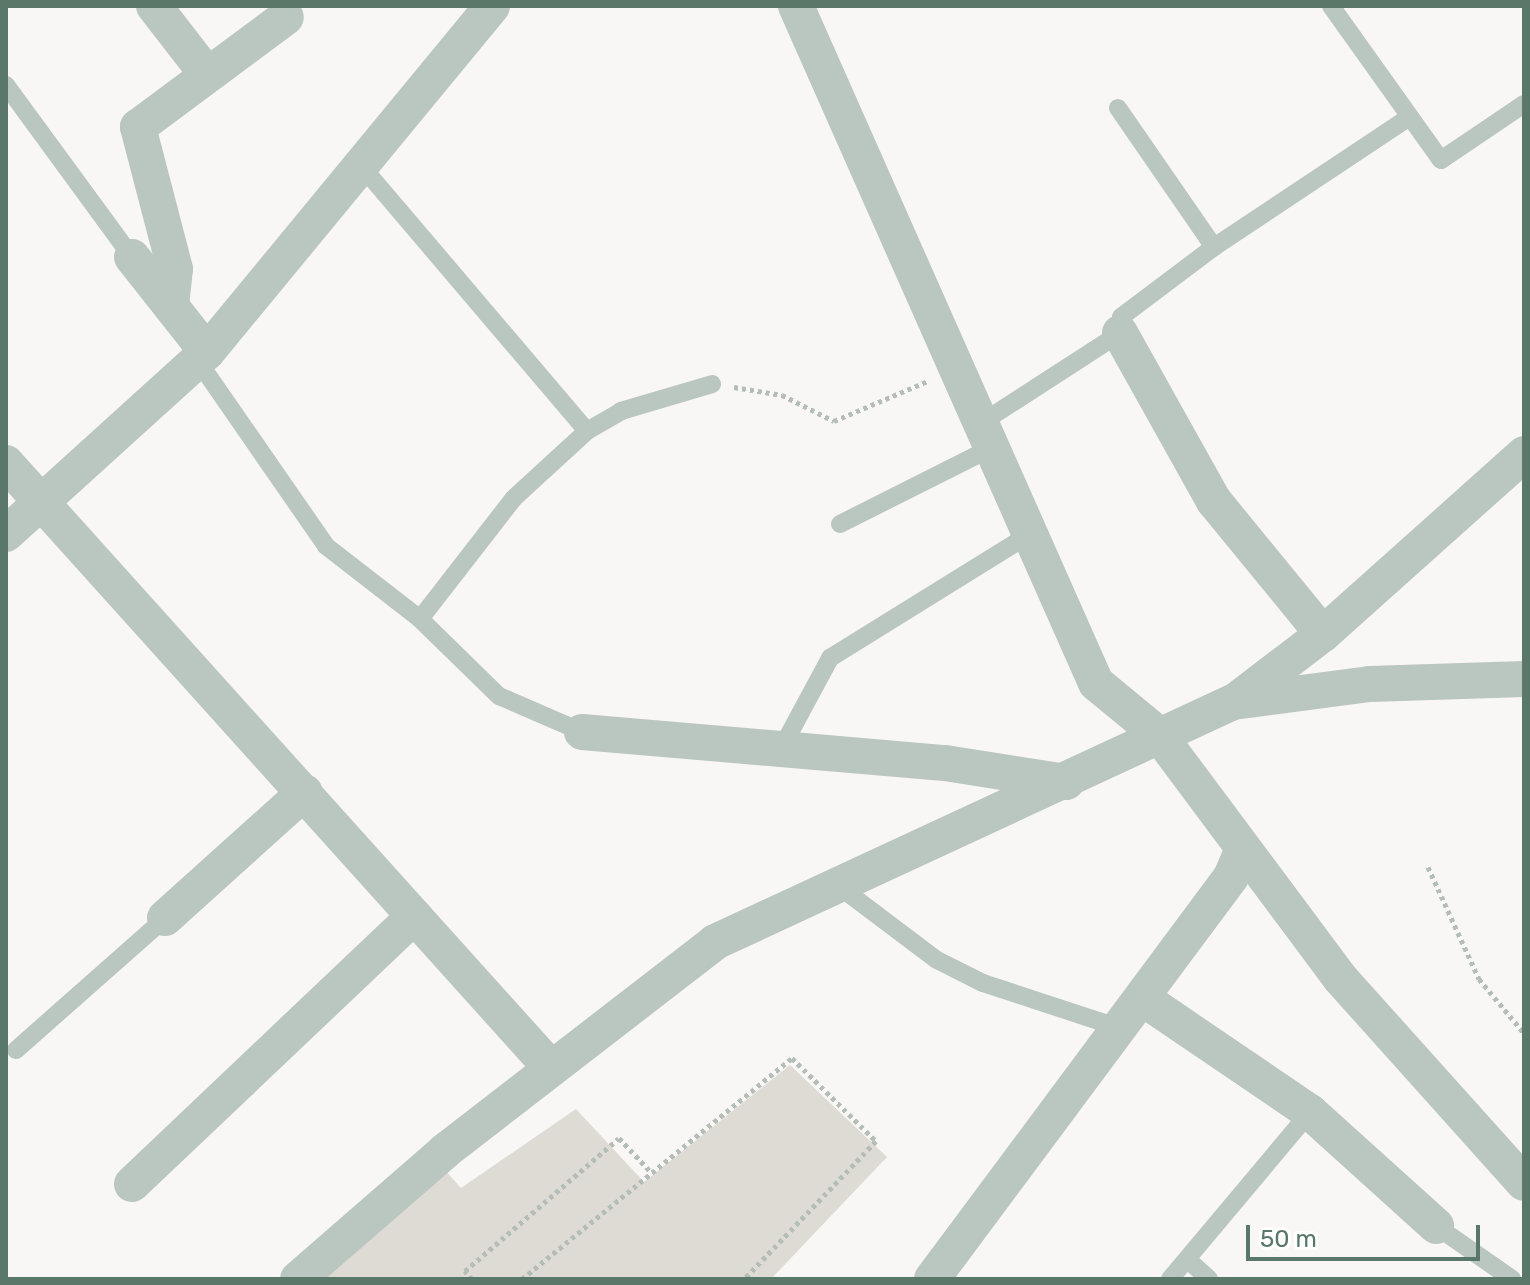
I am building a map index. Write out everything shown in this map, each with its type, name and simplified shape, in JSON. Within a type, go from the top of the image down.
[{"type":"street","points":[[154,6],[206,73]]},
{"type":"street","points":[[6,534],[203,357],[364,169],[492,6]]},
{"type":"street","points":[[796,6],[955,369],[982,438],[1096,683],[1159,735],[1241,853],[1340,978],[1524,1183]]},
{"type":"street","points":[[171,306],[175,269],[138,127],[291,10]]},
{"type":"street","points":[[132,257],[171,306],[203,357]]},
{"type":"street","points":[[1120,333],[1214,501],[1323,634]]},
{"type":"street","points":[[298,1279],[550,1067],[701,950],[1233,702],[1323,634],[1524,454]]},
{"type":"street","points":[[6,463],[550,1067]]},
{"type":"street","points":[[1233,702],[1370,684],[1523,685]]},
{"type":"street","points":[[582,732],[945,763],[1067,782]]},
{"type":"street","points":[[165,918],[305,792]]},
{"type":"street","points":[[934,1278],[1142,998],[1241,853]]},
{"type":"street","points":[[132,1184],[414,916]]},
{"type":"street","points":[[1142,998],[1310,1112],[1436,1226]]},
{"type":"lane","points":[[1331,6],[1407,119],[1441,160],[1524,104]]},
{"type":"lane","points":[[6,85],[132,257]]},
{"type":"lane","points":[[1118,108],[1214,247]]},
{"type":"lane","points":[[840,524],[982,438],[1120,333],[1121,317],[1214,247],[1407,119]]},
{"type":"lane","points":[[364,169],[587,431]]},
{"type":"lane","points":[[203,357],[326,546],[420,619],[499,696],[582,732]]},
{"type":"lane","points":[[420,619],[513,499],[587,431],[621,411],[712,384]]},
{"type":"lane","points":[[780,751],[830,658],[1028,535]]},
{"type":"lane","points":[[840,887],[937,960],[983,983],[1120,1028]]},
{"type":"lane","points":[[16,1050],[165,918]]},
{"type":"lane","points":[[1170,1279],[1310,1112]]},
{"type":"lane","points":[[1436,1226],[1512,1279]]},
{"type":"lane","points":[[1188,1260],[1209,1279]]},
{"type":"path","points":[[712,384],[773,392],[834,421],[955,369]]},
{"type":"path","points":[[1428,867],[1479,979],[1524,1033]]},
{"type":"path","points":[[522,1279],[792,1058],[876,1141],[744,1279]]},
{"type":"path","points":[[472,1279],[465,1271],[619,1138],[652,1173]]},
{"type":"shaded area","points":[[790,1065],[887,1157],[771,1279],[325,1279],[443,1168],[461,1188],[576,1109],[644,1182]]}]
